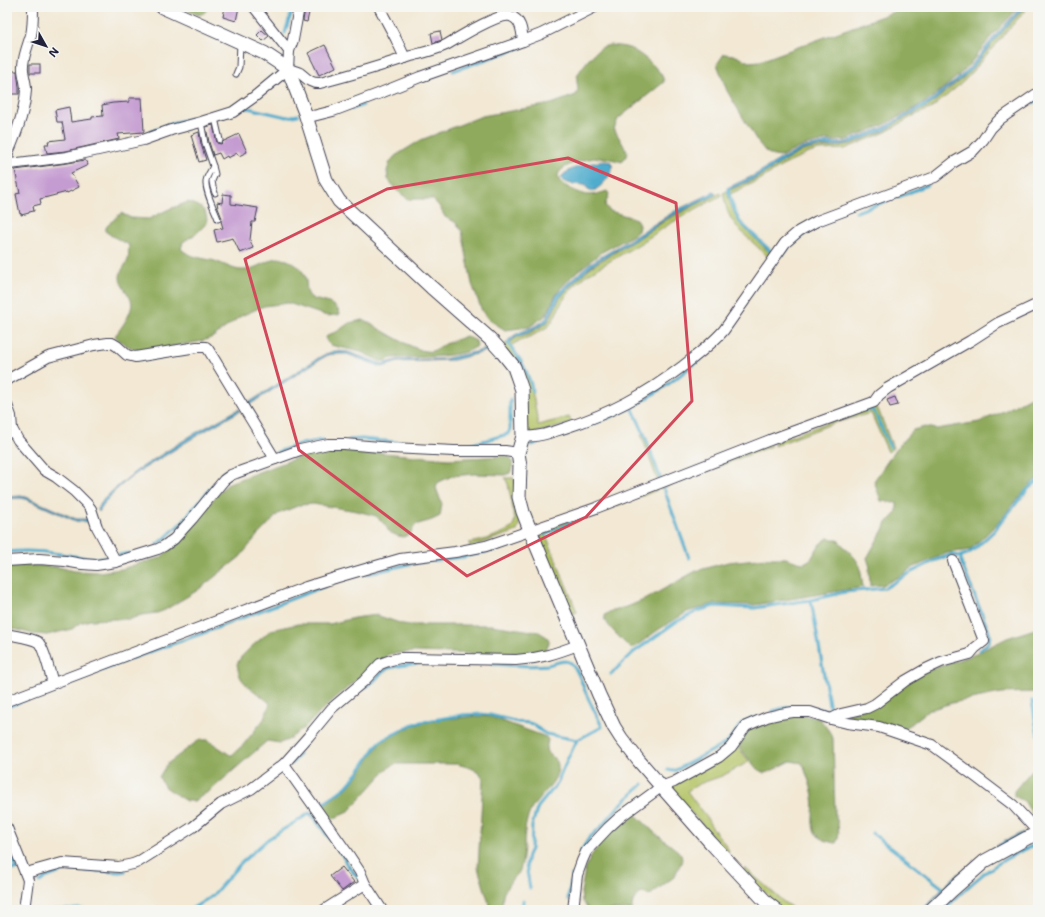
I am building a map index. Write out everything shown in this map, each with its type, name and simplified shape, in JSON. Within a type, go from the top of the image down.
[{"type":"street","points":[[7,155],[14,141],[21,118],[24,101],[26,89],[23,66],[32,28],[33,7]]},
{"type":"street","points":[[162,7],[264,53],[288,69],[298,72],[316,84],[354,74],[444,45],[482,24],[504,16],[509,16],[517,20],[523,41]]},
{"type":"street","points":[[254,7],[289,51]]},
{"type":"street","points":[[299,7],[293,40],[289,51],[288,69],[305,113],[326,180],[339,201],[431,287],[490,339],[514,368],[522,390],[524,436],[518,452],[520,466],[519,497],[523,512],[599,695],[614,727],[639,761],[661,787],[715,848],[767,903],[776,910]]},
{"type":"street","points":[[379,7],[405,58]]},
{"type":"street","points":[[305,113],[313,116],[333,111],[420,77],[541,34],[595,7]]},
{"type":"street","points":[[7,166],[10,164],[66,157],[142,140],[233,112],[288,69]]},
{"type":"street","points":[[524,436],[530,437],[556,431],[586,421],[630,402],[672,375],[700,353],[724,330],[785,243],[799,231],[818,221],[935,177],[954,162],[973,151],[1000,119],[1038,93]]},
{"type":"street","points":[[7,701],[292,592],[338,576],[400,559],[455,552],[486,546],[610,503],[770,440],[874,402],[879,395],[888,388],[970,341],[998,323],[1038,304]]},
{"type":"street","points":[[7,380],[48,357],[94,345],[108,343],[114,344],[127,355],[135,357],[197,347],[206,348],[275,459]]},
{"type":"street","points":[[7,405],[11,416],[10,431],[44,470],[74,491],[87,504],[91,509],[97,527],[116,562]]},
{"type":"street","points":[[7,561],[39,559],[96,566],[148,553],[164,546],[174,539],[227,478],[236,473],[300,450],[328,444],[454,451],[518,452]]},
{"type":"street","points":[[831,720],[840,714],[867,708],[875,704],[905,681],[924,670],[941,662],[970,654],[984,641],[953,561]]},
{"type":"street","points":[[7,634],[38,642],[43,649],[53,683]]},
{"type":"street","points":[[26,873],[62,863],[119,867],[138,862],[193,827],[221,804],[251,789],[284,764],[332,708],[364,681],[376,668],[384,663],[405,658],[530,659],[551,655],[578,645]]},
{"type":"street","points":[[573,910],[577,876],[586,852],[620,817],[661,787],[674,782],[719,757],[731,747],[746,726],[780,714],[801,711],[810,712],[831,720],[885,729],[932,745],[1013,805],[1038,833],[986,861],[931,910]]},
{"type":"street","points":[[284,764],[350,857],[382,910]]},
{"type":"street","points":[[7,828],[28,880],[24,910]]},
{"type":"street","points":[[324,910],[366,884]]},
{"type":"lane","points":[[236,74],[239,67],[240,42]]},
{"type":"lane","points":[[215,118],[220,140]]},
{"type":"lane","points":[[200,122],[215,174],[212,180],[215,192]]},
{"type":"lane","points":[[213,166],[207,176],[206,184],[208,194],[218,219]]},
{"type":"highlighted area","points":[[568,158],[676,203],[692,401],[586,517],[467,576],[299,450],[245,259],[387,189]]},
{"type":"green space","points":[[181,7],[210,7],[204,13],[199,15]]},
{"type":"green space","points":[[899,7],[1019,7],[991,37],[969,65],[929,100],[884,125],[846,140],[828,140],[803,146],[780,157],[766,152],[757,141],[727,91],[717,64],[724,54],[734,55],[749,62],[760,61],[896,11]]},
{"type":"green space","points":[[1025,7],[1028,7],[964,81],[932,108],[913,116],[886,132],[845,149],[819,150],[806,154],[782,166],[758,181],[728,195],[739,223],[773,256],[769,258],[742,233],[730,217],[723,193],[756,179],[803,151],[851,144],[886,130],[899,121],[930,105],[972,69],[996,39]]},
{"type":"green space","points":[[610,45],[622,46],[639,53],[656,67],[664,82],[618,119],[614,129],[628,153],[622,162],[601,158],[581,161],[563,169],[559,173],[558,177],[559,180],[566,186],[575,191],[588,195],[607,191],[609,194],[605,205],[608,209],[610,211],[636,219],[639,226],[638,231],[632,236],[602,252],[574,274],[560,289],[544,317],[529,327],[505,330],[488,319],[482,311],[472,284],[462,231],[455,222],[445,217],[439,206],[432,199],[408,199],[395,189],[388,179],[387,171],[390,162],[395,156],[421,140],[482,116],[551,104],[576,95],[578,91],[577,77],[580,70],[598,50]]},
{"type":"green space","points":[[720,193],[721,196],[668,225],[641,243],[588,274],[571,289],[549,326],[510,346],[528,376],[538,425],[569,417],[572,423],[531,434],[528,430],[503,345],[509,344],[516,338],[530,333],[548,322],[559,299],[568,288],[591,267],[668,219]]},
{"type":"green space","points":[[188,202],[200,207],[204,211],[207,218],[207,223],[197,233],[183,242],[181,249],[185,252],[193,256],[215,261],[241,270],[253,268],[279,258],[287,260],[298,266],[304,273],[307,291],[310,296],[314,299],[327,302],[332,305],[339,311],[340,314],[327,316],[288,303],[264,306],[241,316],[213,337],[203,341],[142,352],[121,341],[115,336],[127,319],[132,304],[130,297],[120,280],[120,275],[128,260],[129,245],[105,231],[107,226],[121,213],[131,218],[149,219]]},
{"type":"green space","points":[[363,320],[417,349],[433,351],[443,345],[466,336],[476,341],[477,346],[470,350],[449,355],[391,358],[385,361],[380,361],[361,352],[330,345],[327,342],[326,337],[328,335],[338,331],[349,323]]},
{"type":"green space","points":[[1038,393],[1038,479],[1035,480],[1011,506],[1001,520],[970,550],[947,553],[912,568],[883,585],[870,586],[870,567],[867,558],[888,521],[897,512],[897,503],[881,501],[874,481],[898,446],[913,430],[925,427],[936,429],[979,422]]},
{"type":"green space","points":[[870,407],[875,407],[878,409],[893,448],[888,452],[871,413],[834,423],[774,446],[774,442]]},
{"type":"green space","points":[[644,431],[662,481],[657,479],[641,434]]},
{"type":"green space","points":[[769,444],[771,446],[660,489],[660,486]]},
{"type":"green space","points":[[339,449],[449,459],[506,456],[512,461],[512,468],[510,473],[505,475],[474,474],[452,476],[439,482],[436,488],[442,504],[440,516],[415,525],[411,533],[404,537],[389,532],[386,526],[376,516],[357,511],[313,504],[300,505],[278,514],[256,537],[240,557],[198,590],[165,610],[157,613],[141,615],[131,619],[90,620],[80,623],[72,629],[47,635],[33,634],[7,627],[7,564],[58,567],[75,571],[99,572],[122,569],[160,558],[180,541],[218,493],[229,483],[305,455]]},
{"type":"green space","points":[[505,478],[514,478],[520,521],[517,531],[470,547],[469,543],[480,541],[512,528],[515,520],[508,484]]},
{"type":"green space","points":[[655,488],[657,490],[546,535],[577,612],[571,615],[540,538],[543,530]]},
{"type":"green space","points":[[828,538],[838,540],[855,558],[860,566],[863,587],[754,605],[714,604],[687,612],[658,630],[632,649],[617,635],[605,620],[606,614],[613,610],[627,607],[646,599],[696,571],[728,562],[767,558],[786,558],[804,563],[811,559],[820,544]]},
{"type":"green space","points":[[376,615],[410,625],[491,625],[539,632],[547,637],[549,643],[546,649],[540,653],[524,655],[414,652],[389,654],[334,699],[305,727],[288,740],[280,743],[267,741],[211,790],[194,801],[186,801],[164,786],[159,777],[167,764],[199,740],[208,740],[232,755],[244,744],[264,719],[270,704],[241,679],[237,664],[241,657],[250,648],[271,630],[298,624],[330,624],[354,618]]},
{"type":"green space","points":[[1038,628],[1038,692],[1001,693],[952,703],[929,710],[902,730],[839,717],[855,712],[920,673],[973,655],[1007,638]]},
{"type":"green space","points":[[797,714],[820,719],[833,738],[835,814],[839,832],[836,843],[820,838],[816,834],[813,823],[814,803],[809,782],[802,763],[791,761],[764,773],[757,769],[736,743],[742,734],[758,723]]},
{"type":"green space","points":[[479,716],[491,717],[546,737],[548,740],[546,750],[558,763],[555,778],[533,807],[527,819],[522,863],[519,873],[512,879],[503,894],[502,910],[491,910],[478,868],[483,778],[479,772],[457,764],[395,764],[384,772],[348,812],[332,819],[325,814],[321,808],[347,788],[359,774],[381,742],[412,726],[422,723],[444,719]]},
{"type":"green space","points":[[735,744],[749,761],[747,763],[722,776],[699,784],[687,791],[706,816],[729,851],[727,852],[669,788]]},
{"type":"green space","points":[[1036,767],[1038,768],[1038,822],[1035,821],[1024,801],[1014,796],[1014,791]]},
{"type":"green space","points":[[634,813],[656,834],[678,851],[682,859],[681,863],[674,877],[650,895],[642,893],[637,896],[632,904],[632,910],[589,910],[582,901],[581,892],[585,870],[591,856],[626,816]]},
{"type":"green space","points":[[745,868],[795,910],[784,910],[780,907],[743,870]]},
{"type":"water","points":[[1021,7],[1024,7],[972,69],[930,105],[899,121],[886,130],[852,143],[803,150],[756,178],[728,190],[727,188],[755,175],[802,148],[829,142],[846,142],[885,127],[929,102],[970,67]]},
{"type":"water","points":[[602,161],[612,162],[612,170],[604,183],[593,191],[588,189],[585,185],[568,183],[561,178],[568,171]]},
{"type":"water","points":[[714,192],[716,195],[667,218],[640,237],[590,267],[559,299],[547,322],[530,332],[516,337],[509,344],[507,342],[516,334],[538,325],[543,321],[547,317],[556,296],[589,264],[675,211]]},
{"type":"water","points":[[485,349],[487,351],[454,360],[398,362],[382,367],[347,354],[328,355],[249,405],[248,403],[320,357],[334,351],[348,352],[382,364],[398,360],[444,359]]},
{"type":"water","points":[[239,409],[240,411],[193,438],[129,479],[112,494],[99,512],[97,510],[103,500],[110,493],[136,471],[192,435]]},
{"type":"water","points":[[21,496],[76,519],[92,518],[93,520],[84,522],[76,521],[26,499],[7,499],[7,497]]},
{"type":"water","points":[[1023,832],[1024,833],[963,872],[924,910],[922,910],[953,878],[962,871],[994,847]]},
{"type":"building","points":[[225,7],[239,7],[236,21],[223,17]]},
{"type":"building","points":[[305,7],[310,8],[307,22],[303,21]]},
{"type":"building","points":[[262,30],[269,36],[263,41],[257,35]]},
{"type":"building","points":[[440,31],[442,40],[433,43],[431,33]]},
{"type":"building","points":[[325,45],[336,67],[319,75],[308,53]]},
{"type":"building","points":[[30,64],[40,64],[40,73],[30,73]]},
{"type":"building","points":[[13,71],[17,71],[19,94],[7,94],[7,74],[13,73]]},
{"type":"building","points":[[129,98],[142,98],[144,132],[118,134],[119,139],[66,151],[47,153],[45,144],[49,144],[48,141],[65,139],[62,122],[57,122],[55,110],[69,107],[71,122],[92,119],[92,117],[103,116],[102,105],[129,102]]},
{"type":"building","points":[[213,125],[217,143],[221,144],[239,134],[247,152],[239,156],[237,153],[228,158],[227,156],[222,159],[219,153],[213,155],[206,127]]},
{"type":"building","points":[[199,132],[206,160],[199,162],[191,135]]},
{"type":"building","points":[[85,160],[88,165],[71,173],[79,187],[67,193],[40,199],[41,204],[33,206],[34,211],[20,214],[16,194],[20,193],[15,170]]},
{"type":"building","points":[[223,194],[231,195],[231,204],[258,208],[255,222],[252,222],[250,240],[253,248],[240,253],[233,238],[217,242],[214,230],[223,228],[221,221],[222,218],[217,202],[222,203]]},
{"type":"building","points":[[895,397],[898,405],[890,407],[887,400]]},
{"type":"building","points":[[342,867],[354,882],[342,891],[330,876]]},
{"type":"waterway","points":[[285,33],[293,7]]},
{"type":"waterway","points":[[453,71],[522,47]]},
{"type":"waterway","points":[[1033,103],[1038,99]]},
{"type":"waterway","points":[[147,133],[176,122],[216,113],[236,104]]},
{"type":"waterway","points":[[352,109],[363,105]]},
{"type":"waterway","points":[[245,108],[287,117],[298,115]]},
{"type":"waterway","points":[[856,212],[927,185]]},
{"type":"waterway","points":[[730,188],[728,189],[740,222],[775,255]]},
{"type":"waterway","points":[[792,244],[805,233]]},
{"type":"waterway","points":[[783,254],[787,249]]},
{"type":"waterway","points":[[509,342],[508,343],[524,366],[533,392]]},
{"type":"waterway","points":[[532,445],[594,424],[630,408],[648,398],[700,359]]},
{"type":"waterway","points":[[447,446],[469,445],[508,434],[510,429],[510,400]]},
{"type":"waterway","points":[[632,407],[645,436],[661,480]]},
{"type":"waterway","points":[[864,410],[867,409],[875,413],[890,447]]},
{"type":"waterway","points":[[349,440],[362,439],[417,444]]},
{"type":"waterway","points":[[277,452],[301,444],[323,440]]},
{"type":"waterway","points":[[157,544],[182,522],[224,472],[267,456]]},
{"type":"waterway","points":[[611,674],[634,652],[676,622],[698,611],[714,606],[754,608],[811,600],[845,592],[885,588],[934,561],[951,555],[961,556],[967,554],[994,531],[1028,489],[1038,481]]},
{"type":"waterway","points":[[665,485],[663,486],[689,558]]},
{"type":"waterway","points":[[545,535],[578,519]]},
{"type":"waterway","points":[[367,574],[414,563],[463,557],[513,544]]},
{"type":"waterway","points":[[7,552],[40,552],[89,558],[106,558]]},
{"type":"waterway","points":[[119,555],[129,553]]},
{"type":"waterway","points":[[961,556],[961,562],[990,634],[989,642],[980,650]]},
{"type":"waterway","points":[[7,707],[135,657],[201,634],[325,586]]},
{"type":"waterway","points":[[811,600],[830,710]]},
{"type":"waterway","points":[[492,664],[534,666],[548,665],[563,661],[571,663],[578,672],[587,696],[602,727],[577,740],[557,784],[538,807],[532,826],[531,849],[526,865],[530,888]]},
{"type":"waterway","points":[[361,690],[389,668],[419,663]]},
{"type":"waterway","points":[[1032,701],[1038,735]]},
{"type":"waterway","points":[[853,706],[869,702]]},
{"type":"waterway","points":[[773,711],[794,706],[840,710]]},
{"type":"waterway","points":[[321,805],[346,787],[381,741],[411,725],[421,722],[463,715],[490,715],[518,722],[529,723],[546,734],[577,740]]},
{"type":"waterway","points":[[668,770],[673,771],[678,769],[728,742],[741,724],[753,718]]},
{"type":"waterway","points":[[292,764],[299,754]]},
{"type":"waterway","points":[[581,851],[589,838],[602,826],[620,805],[643,784]]},
{"type":"waterway","points":[[190,910],[212,896],[241,863],[268,839],[310,813],[358,878]]},
{"type":"waterway","points":[[872,833],[944,889]]},
{"type":"waterway","points":[[7,844],[17,869],[7,870]]},
{"type":"waterway","points":[[944,910],[987,871],[1010,856],[1038,844]]},
{"type":"waterway","points":[[40,882],[45,878],[66,870],[125,871]]},
{"type":"waterway","points":[[568,899],[572,875]]},
{"type":"waterway","points":[[523,901],[523,910]]},
{"type":"waterway","points":[[54,910],[88,910]]}]
